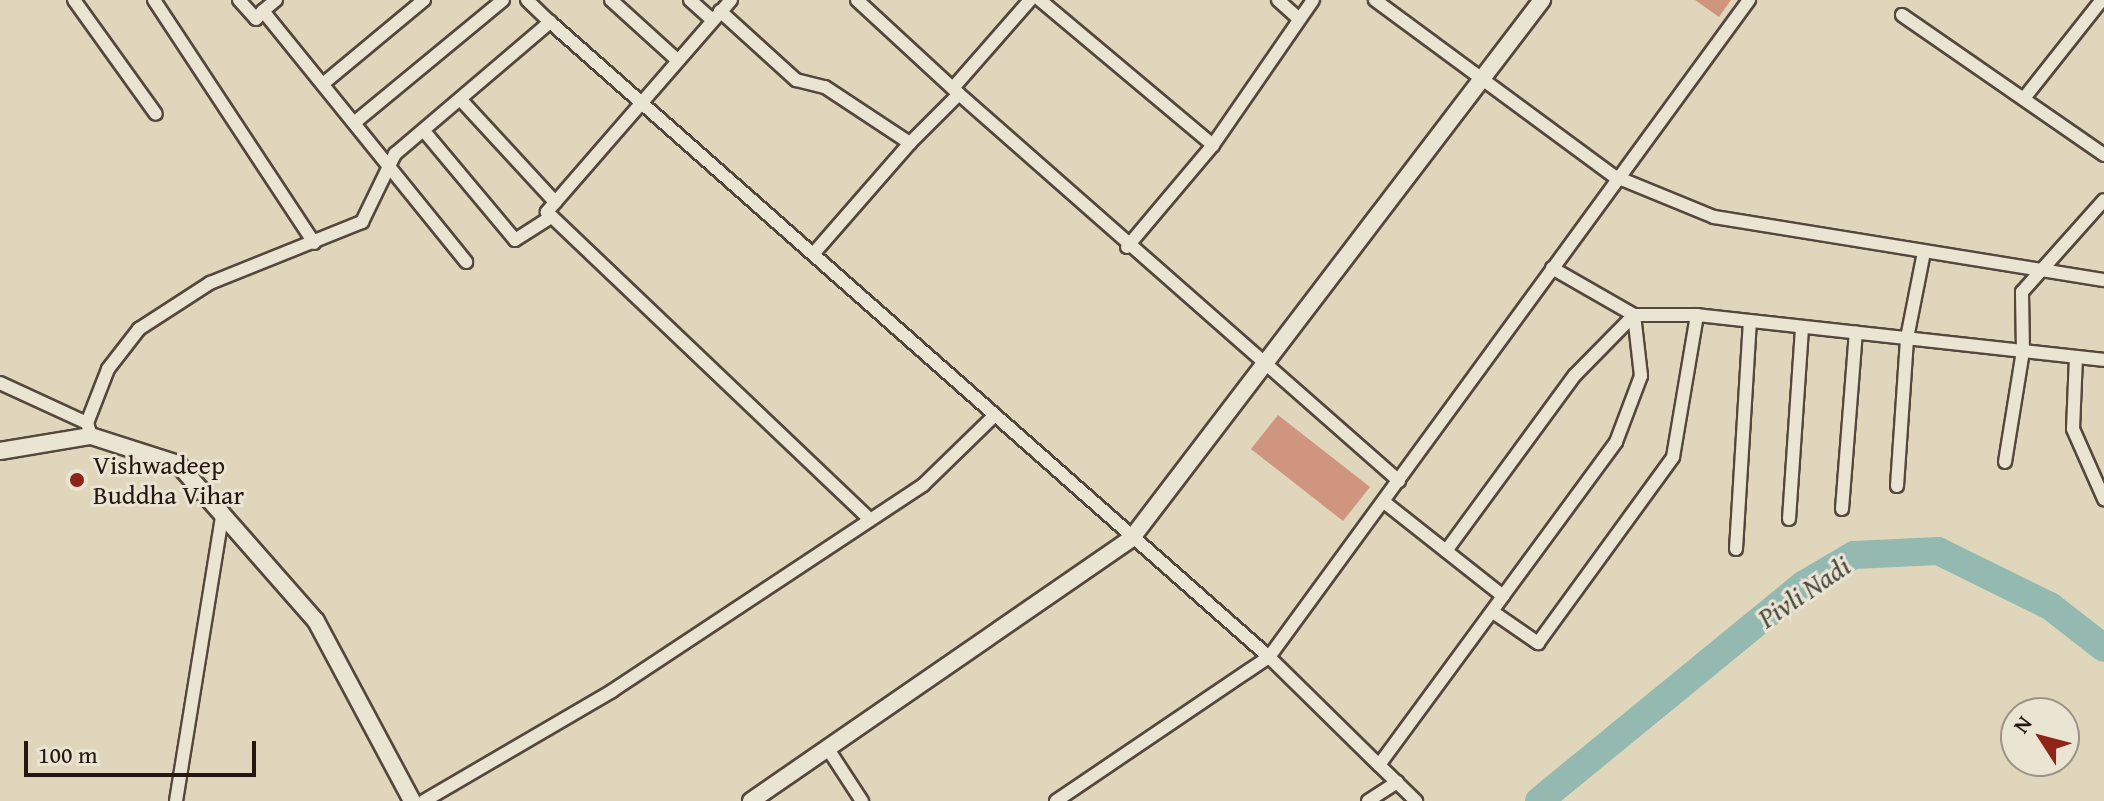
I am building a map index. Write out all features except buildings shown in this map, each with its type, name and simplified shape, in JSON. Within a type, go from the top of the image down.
[{"type":"street","points":[[74,0],[156,114]]},
{"type":"street","points":[[154,0],[314,243]]},
{"type":"street","points":[[239,0],[256,19],[276,0]]},
{"type":"street","points":[[324,83],[424,0]]},
{"type":"street","points":[[354,123],[503,0]]},
{"type":"street","points":[[527,0],[993,417],[1269,657],[1416,801]]},
{"type":"street","points":[[611,0],[675,58]]},
{"type":"street","points":[[690,0],[716,15],[796,80],[825,87],[910,143]]},
{"type":"street","points":[[424,131],[515,240],[551,217],[555,202],[638,100],[731,0]]},
{"type":"street","points":[[857,0],[1266,371],[1399,481]]},
{"type":"street","points":[[813,254],[956,91],[1030,0]]},
{"type":"street","points":[[1040,0],[1213,145]]},
{"type":"street","points":[[1278,0],[1299,19]]},
{"type":"street","points":[[1127,247],[1213,145],[1313,0]]},
{"type":"street","points":[[1375,0],[1614,176],[1714,217],[2104,280]]},
{"type":"street","points":[[751,801],[830,752],[1131,539],[1266,371],[1542,0]]},
{"type":"street","points":[[1056,801],[1269,657],[1552,268],[1614,176],[1749,0]]},
{"type":"street","points":[[2025,97],[2102,0]]},
{"type":"street","points":[[263,11],[466,262]]},
{"type":"street","points":[[1902,15],[2025,97],[2104,155]]},
{"type":"street","points":[[89,429],[108,369],[139,329],[210,283],[362,222],[387,182],[389,163],[550,22]]},
{"type":"street","points":[[461,100],[555,202]]},
{"type":"street","points":[[2005,462],[2023,351],[2022,292],[2104,200]]},
{"type":"street","points":[[551,217],[870,520]]},
{"type":"street","points":[[1897,486],[1907,338],[1924,252]]},
{"type":"street","points":[[1552,268],[1634,315],[1697,315],[2104,360]]},
{"type":"street","points":[[1446,551],[1575,375],[1634,315]]},
{"type":"street","points":[[1379,765],[1616,442],[1641,376],[1634,315]]},
{"type":"street","points":[[1493,612],[1538,643],[1673,457],[1697,315]]},
{"type":"street","points":[[1736,549],[1750,321]]},
{"type":"street","points":[[1789,519],[1802,327]]},
{"type":"street","points":[[1842,509],[1856,333]]},
{"type":"street","points":[[2076,357],[2073,429],[2104,499]]},
{"type":"street","points":[[0,383],[89,429],[178,464],[316,621],[412,801]]},
{"type":"street","points":[[424,801],[612,691],[923,485],[993,417]]},
{"type":"street","points":[[0,451],[89,429]]},
{"type":"street","points":[[1384,502],[1503,596]]},
{"type":"street","points":[[176,801],[223,512]]},
{"type":"street","points":[[830,752],[862,801]]},
{"type":"street","points":[[1368,801],[1397,782]]},
{"type":"waterway","name":"Pivli Nadi","points":[[1539,801],[1803,585],[1854,555],[1938,551],[2050,606],[2104,648]]},
{"type":"place","name":"Vishwadeep Buddha Vihar","points":[[77,480]]}]
